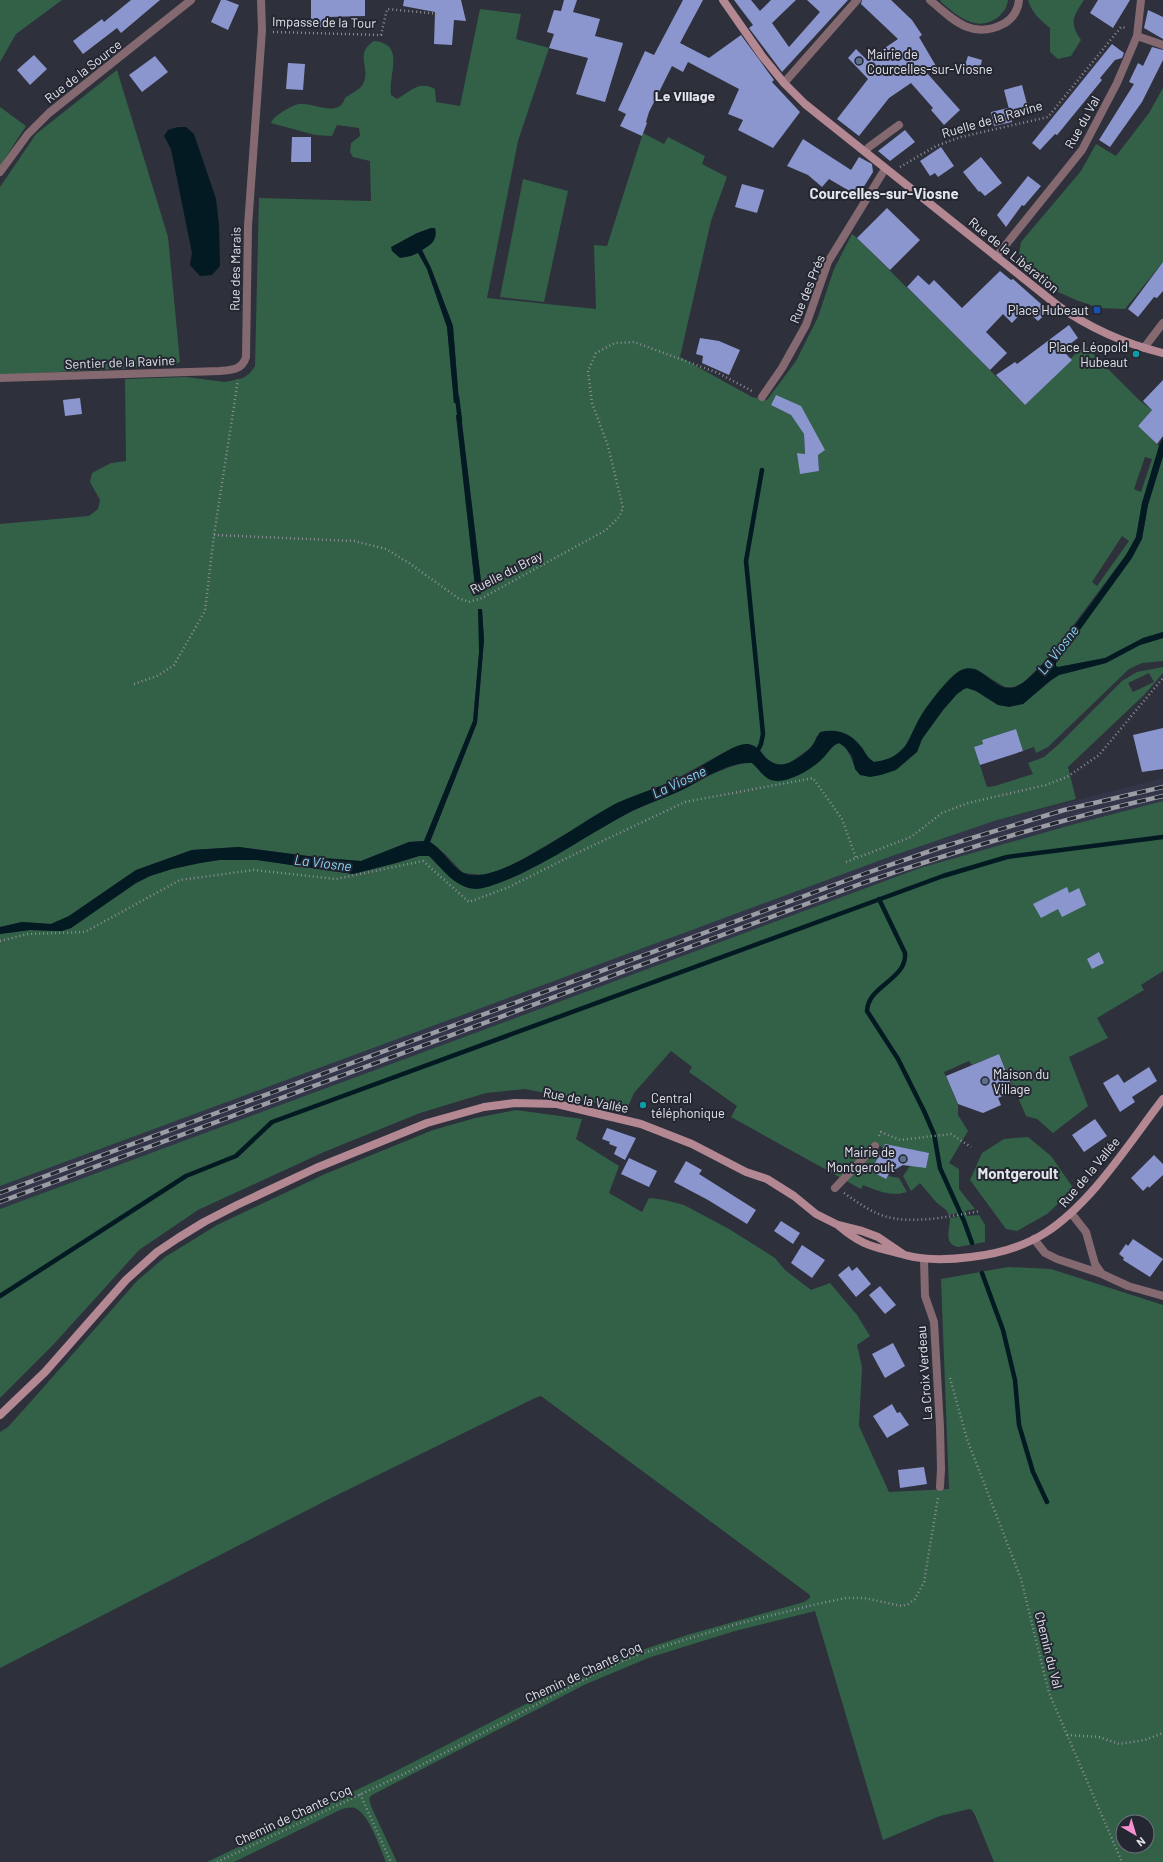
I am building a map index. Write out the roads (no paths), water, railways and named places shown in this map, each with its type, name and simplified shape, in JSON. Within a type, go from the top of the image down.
[{"type":"main road","name":"Rue de la Libération","points":[[723,0],[762,56],[784,83],[824,120],[865,151],[887,171],[1078,320],[1144,348],[1163,354]]},
{"type":"main road","name":"Rue de la Vallée","points":[[0,1415],[45,1372],[126,1280],[148,1260],[204,1222],[308,1171],[427,1123],[484,1107],[534,1102],[557,1104],[624,1119],[677,1138],[746,1172],[767,1179],[794,1196],[816,1214],[838,1225],[878,1237],[903,1254],[924,1259],[944,1260],[980,1256],[1007,1249],[1034,1239],[1050,1230],[1071,1213],[1107,1172],[1163,1099]]},
{"type":"street","name":"Rue de la Source","points":[[0,172],[28,134],[49,113],[191,0]]},
{"type":"street","name":"Rue des Marais","points":[[240,367],[244,364],[246,357],[248,226],[262,30],[261,0]]},
{"type":"street","points":[[784,83],[857,0]]},
{"type":"street","points":[[930,0],[962,25],[980,30],[988,30],[1007,22],[1018,8],[1019,0]]},
{"type":"street","name":"Rue du Val","points":[[996,257],[1082,150],[1117,83],[1137,33],[1141,0]]},
{"type":"street","points":[[1137,33],[1163,45]]},
{"type":"street","points":[[865,151],[899,125]]},
{"type":"street","name":"Rue des Prés","points":[[762,396],[782,368],[806,325],[828,262],[887,171]]},
{"type":"street","points":[[1144,348],[1163,323]]},
{"type":"street","name":"Sentier de la Ravine","points":[[0,378],[220,371],[240,367]]},
{"type":"street","points":[[835,1188],[875,1146]]},
{"type":"street","points":[[1071,1213],[1086,1232],[1095,1264],[1102,1274]]},
{"type":"street","points":[[1034,1239],[1040,1248],[1050,1256],[1102,1274],[1128,1286],[1163,1296]]},
{"type":"street","name":"La Croix Verdeau","points":[[924,1259],[925,1296],[934,1322],[940,1427],[940,1487]]},
{"type":"water","points":[[178,127],[186,127],[194,134],[216,199],[219,225],[220,266],[212,275],[200,276],[190,265],[192,253],[171,149],[164,136],[168,130]]},
{"type":"water","points":[[435,228],[435,239],[431,244],[422,250],[431,268],[453,326],[459,403],[454,403],[447,327],[427,269],[418,253],[400,258],[392,251],[391,247],[417,233]]},
{"type":"water","points":[[456,415],[461,415],[481,581],[481,594],[476,595]]},
{"type":"water","name":"La Viosne","points":[[1163,438],[1163,456],[1148,505],[1142,539],[1132,558],[1056,663],[1056,666],[1058,667],[1105,658],[1143,638],[1163,632],[1163,638],[1140,645],[1106,663],[1059,675],[1023,704],[1009,707],[998,705],[976,691],[967,688],[964,689],[957,694],[943,710],[922,739],[917,752],[896,770],[870,777],[860,775],[855,769],[852,756],[845,747],[839,743],[832,747],[813,767],[799,775],[784,780],[777,781],[768,779],[752,763],[733,765],[724,768],[676,793],[632,811],[521,874],[497,884],[482,888],[468,888],[461,885],[449,877],[429,856],[419,856],[353,874],[257,860],[219,860],[172,869],[150,876],[136,883],[71,928],[62,931],[30,930],[0,934],[0,927],[22,922],[51,924],[69,916],[136,870],[192,850],[239,847],[323,858],[361,861],[409,842],[424,841],[473,721],[479,653],[478,609],[482,609],[484,640],[477,723],[430,842],[440,850],[454,866],[465,873],[471,875],[487,874],[505,868],[546,846],[619,802],[680,778],[732,748],[741,745],[748,744],[754,746],[772,763],[784,764],[796,759],[807,751],[820,732],[838,731],[849,735],[854,739],[874,762],[885,760],[894,756],[905,746],[922,714],[936,694],[953,676],[962,670],[970,668],[978,671],[999,685],[1007,688],[1015,687],[1027,680],[1057,648],[1126,555],[1136,537],[1142,503],[1159,446]]},
{"type":"waterway","points":[[457,397],[460,421]]},
{"type":"waterway","points":[[756,754],[761,744],[763,734],[746,561],[762,470]]},
{"type":"waterway","points":[[0,1296],[186,1176],[236,1156],[272,1122],[943,876],[1007,857],[1163,837]]},
{"type":"waterway","points":[[879,899],[905,953],[904,962],[900,970],[874,995],[869,1002],[867,1011],[898,1059],[924,1111],[934,1134],[940,1168],[964,1221],[972,1243]]},
{"type":"waterway","points":[[982,1273],[1003,1330],[1015,1380],[1019,1425],[1033,1472],[1047,1502]]},
{"type":"railway","points":[[0,1193],[861,875],[939,848],[1064,810],[1163,787]]},
{"type":"railway","points":[[0,1202],[863,883],[1012,835],[1163,796]]},
{"type":"place","name":"Mairie de Courcelles-sur-Viosne","points":[[859,61]]},
{"type":"place","name":"Place Hubeaut","points":[[1097,310]]},
{"type":"place","name":"Place Léopold Hubeaut","points":[[1136,354]]},
{"type":"place","name":"Maison du Village","points":[[985,1081]]},
{"type":"place","name":"Central téléphonique","points":[[643,1105]]},
{"type":"place","name":"Mairie de Montgeroult","points":[[903,1159]]},
{"type":"district","name":"Le Village","points":[[685,96]]},
{"type":"district","name":"Courcelles-sur-Viosne","points":[[884,194]]},
{"type":"district","name":"Montgeroult","points":[[1018,1174]]}]
